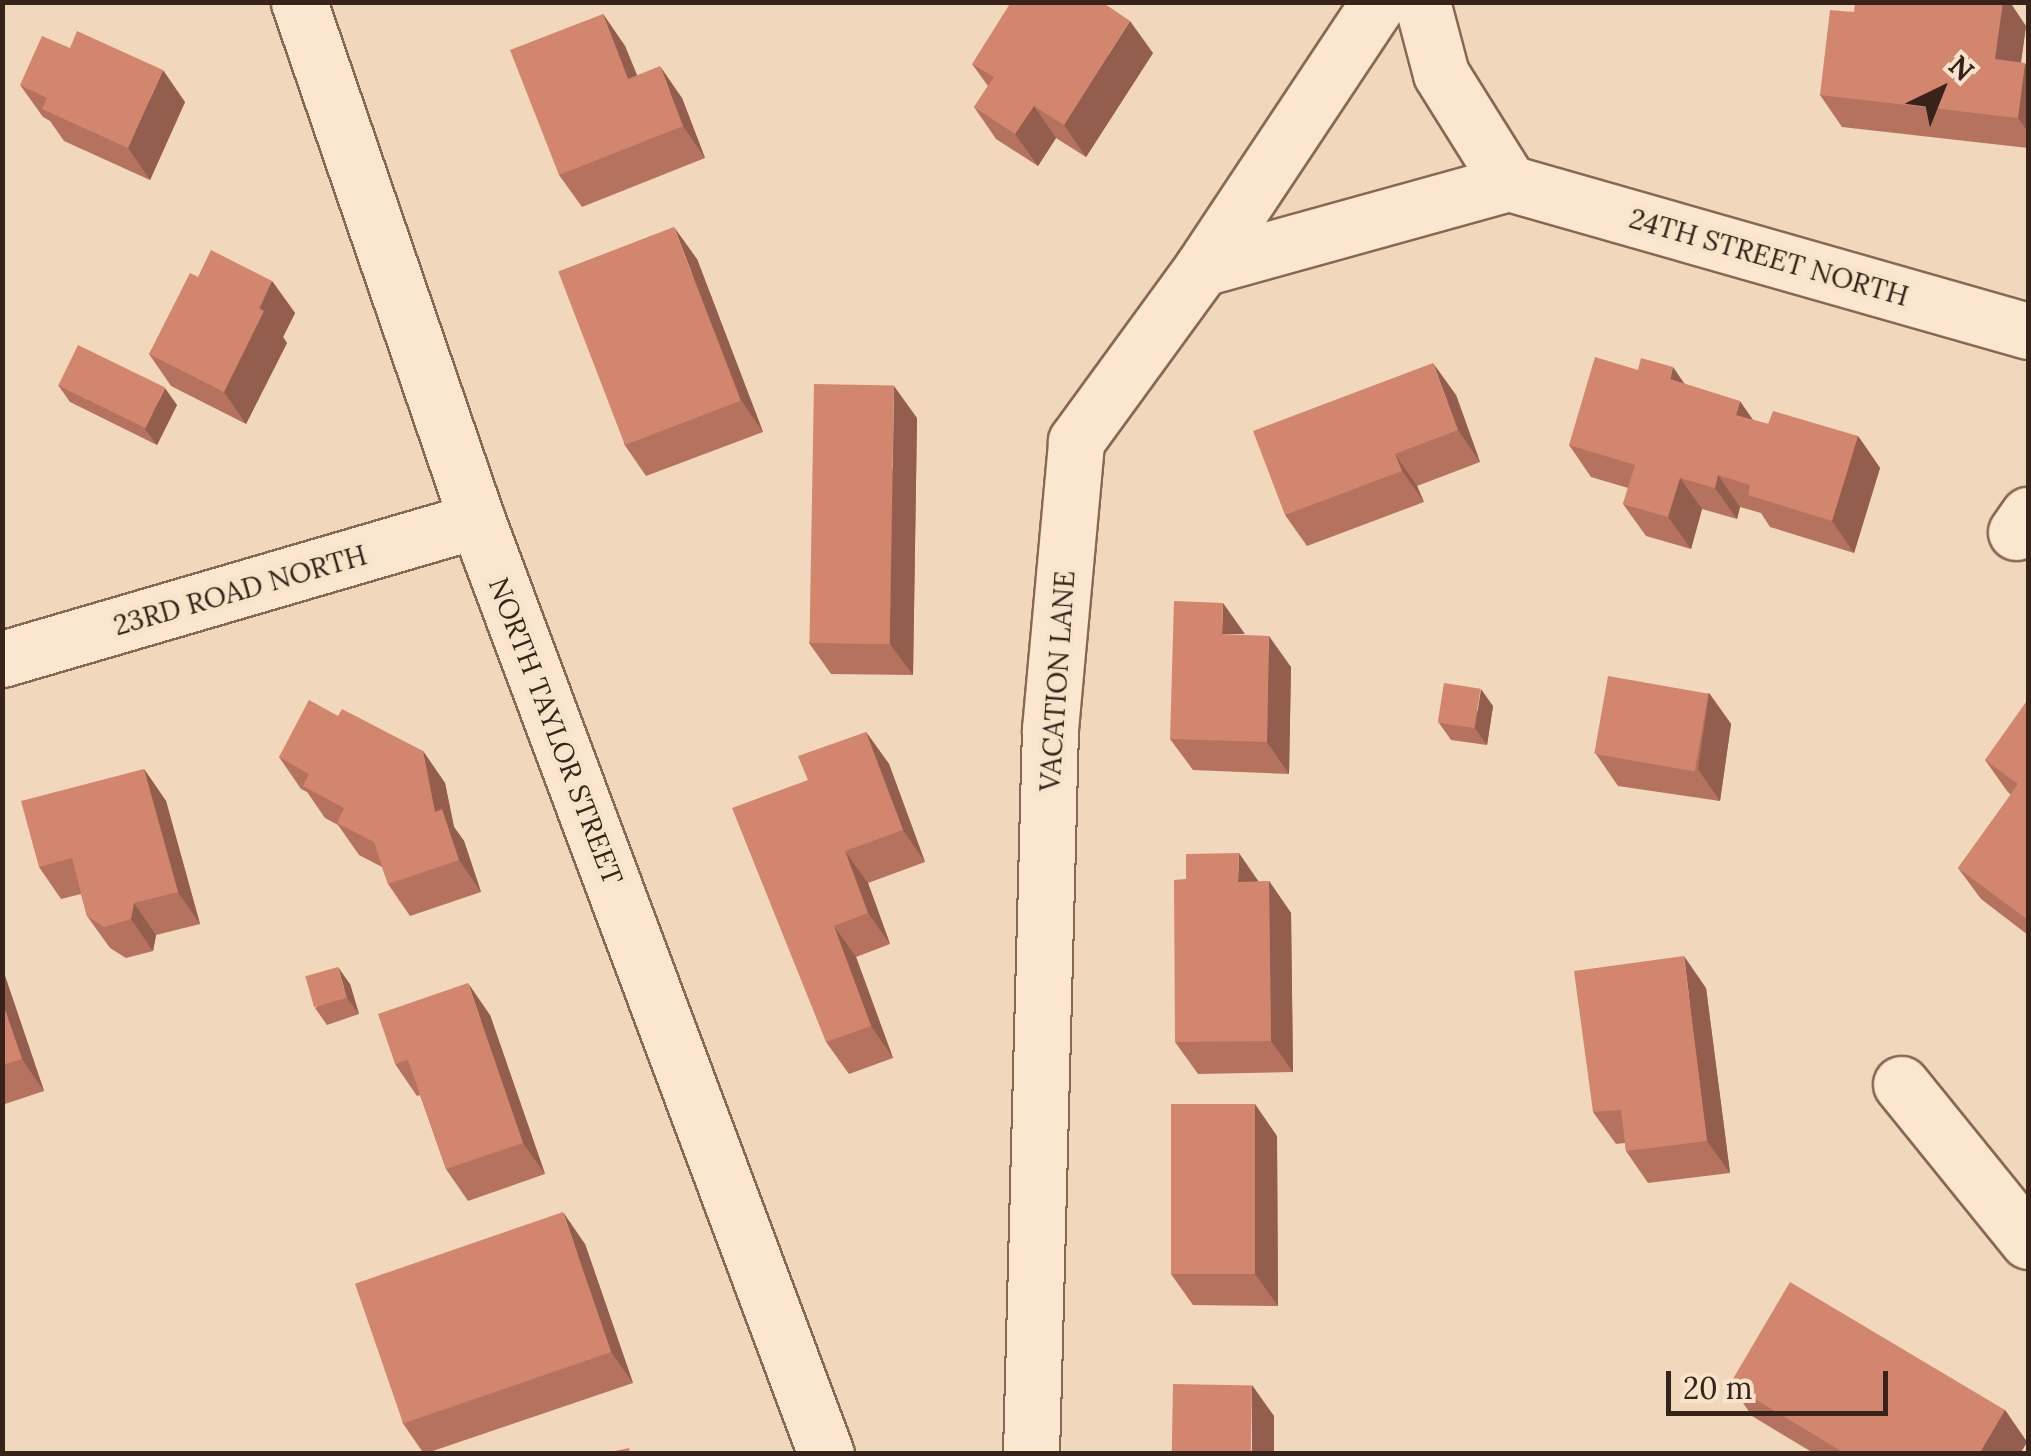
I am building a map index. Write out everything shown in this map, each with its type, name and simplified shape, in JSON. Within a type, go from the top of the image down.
[{"type":"street","name":"NORTH TAYLOR STREET","points":[[299,2],[477,520],[826,1454]]},
{"type":"street","name":"VACATION LANE","points":[[1031,1454],[1050,729],[1076,442],[1202,268],[1379,2]]},
{"type":"street","points":[[1202,268],[1509,183],[1442,74],[1422,2]]},
{"type":"street","name":"24TH STREET NORTH","points":[[1509,183],[2028,330]]},
{"type":"street","name":"23RD ROAD NORTH","points":[[2,659],[477,520]]},
{"type":"street","points":[[1901,1084],[2028,1241]]},
{"type":"building","points":[[1011,2],[1102,2],[1130,21],[1064,125],[1034,106],[1015,134],[974,107],[994,77],[972,64]]},
{"type":"building","points":[[1855,2],[2003,2],[1995,59],[2025,63],[2018,118],[1820,95],[1830,10],[1854,12]]},
{"type":"building","points":[[603,14],[628,79],[660,66],[683,126],[559,175],[510,50]]},
{"type":"building","points":[[77,31],[163,70],[128,148],[42,109],[47,98],[20,85],[42,36],[70,48]]},
{"type":"building","points":[[674,227],[741,401],[625,445],[558,271]]},
{"type":"building","points":[[211,250],[272,281],[259,308],[264,311],[224,392],[149,354],[190,273],[198,277]]},
{"type":"building","points":[[78,345],[165,388],[145,428],[58,385]]},
{"type":"building","points":[[1595,357],[1638,370],[1641,358],[1673,367],[1670,379],[1740,401],[1736,415],[1768,424],[1773,411],[1858,436],[1832,521],[1748,495],[1750,485],[1718,475],[1715,488],[1680,478],[1668,517],[1623,504],[1635,465],[1569,445]]},
{"type":"building","points":[[1433,363],[1458,430],[1395,454],[1402,471],[1285,515],[1253,431]]},
{"type":"building","points":[[814,384],[894,385],[889,644],[809,643]]},
{"type":"building","points":[[1174,601],[1223,603],[1222,634],[1269,636],[1267,742],[1170,739]]},
{"type":"building","points":[[1608,676],[1708,694],[1695,772],[1594,754]]},
{"type":"building","points":[[1444,683],[1481,689],[1474,728],[1438,723]]},
{"type":"building","points":[[309,700],[338,716],[342,709],[423,751],[435,812],[442,809],[459,860],[388,884],[374,842],[337,823],[344,808],[303,786],[309,774],[279,757]]},
{"type":"building","points":[[2026,702],[2028,920],[1958,868],[2018,784],[1985,760]]},
{"type":"building","points":[[866,732],[903,830],[845,851],[868,913],[834,926],[871,1026],[826,1042],[732,808],[808,780],[798,756]]},
{"type":"building","points":[[144,769],[178,892],[134,903],[131,919],[104,927],[87,916],[72,858],[39,867],[21,801]]},
{"type":"building","points":[[1239,853],[1238,882],[1269,881],[1271,1041],[1175,1042],[1174,880],[1186,879],[1186,854]]},
{"type":"building","points":[[1684,956],[1707,1141],[1626,1151],[1621,1110],[1593,1112],[1574,971]]},
{"type":"building","points":[[338,967],[347,998],[314,1007],[305,976]]},
{"type":"building","points":[[468,983],[523,1143],[446,1169],[408,1060],[395,1064],[378,1014]]},
{"type":"building","points":[[2,1001],[22,1059],[2,1065]]},
{"type":"building","points":[[1171,1104],[1255,1104],[1255,1274],[1171,1274]]},
{"type":"building","points":[[563,1212],[611,1352],[403,1424],[355,1284]]},
{"type":"building","points":[[1790,1282],[2005,1410],[1979,1454],[1846,1454],[1730,1384]]},
{"type":"building","points":[[1173,1384],[1252,1385],[1251,1454],[1172,1454]]},
{"type":"building","points":[[629,1448],[630,1454],[600,1454]]}]
